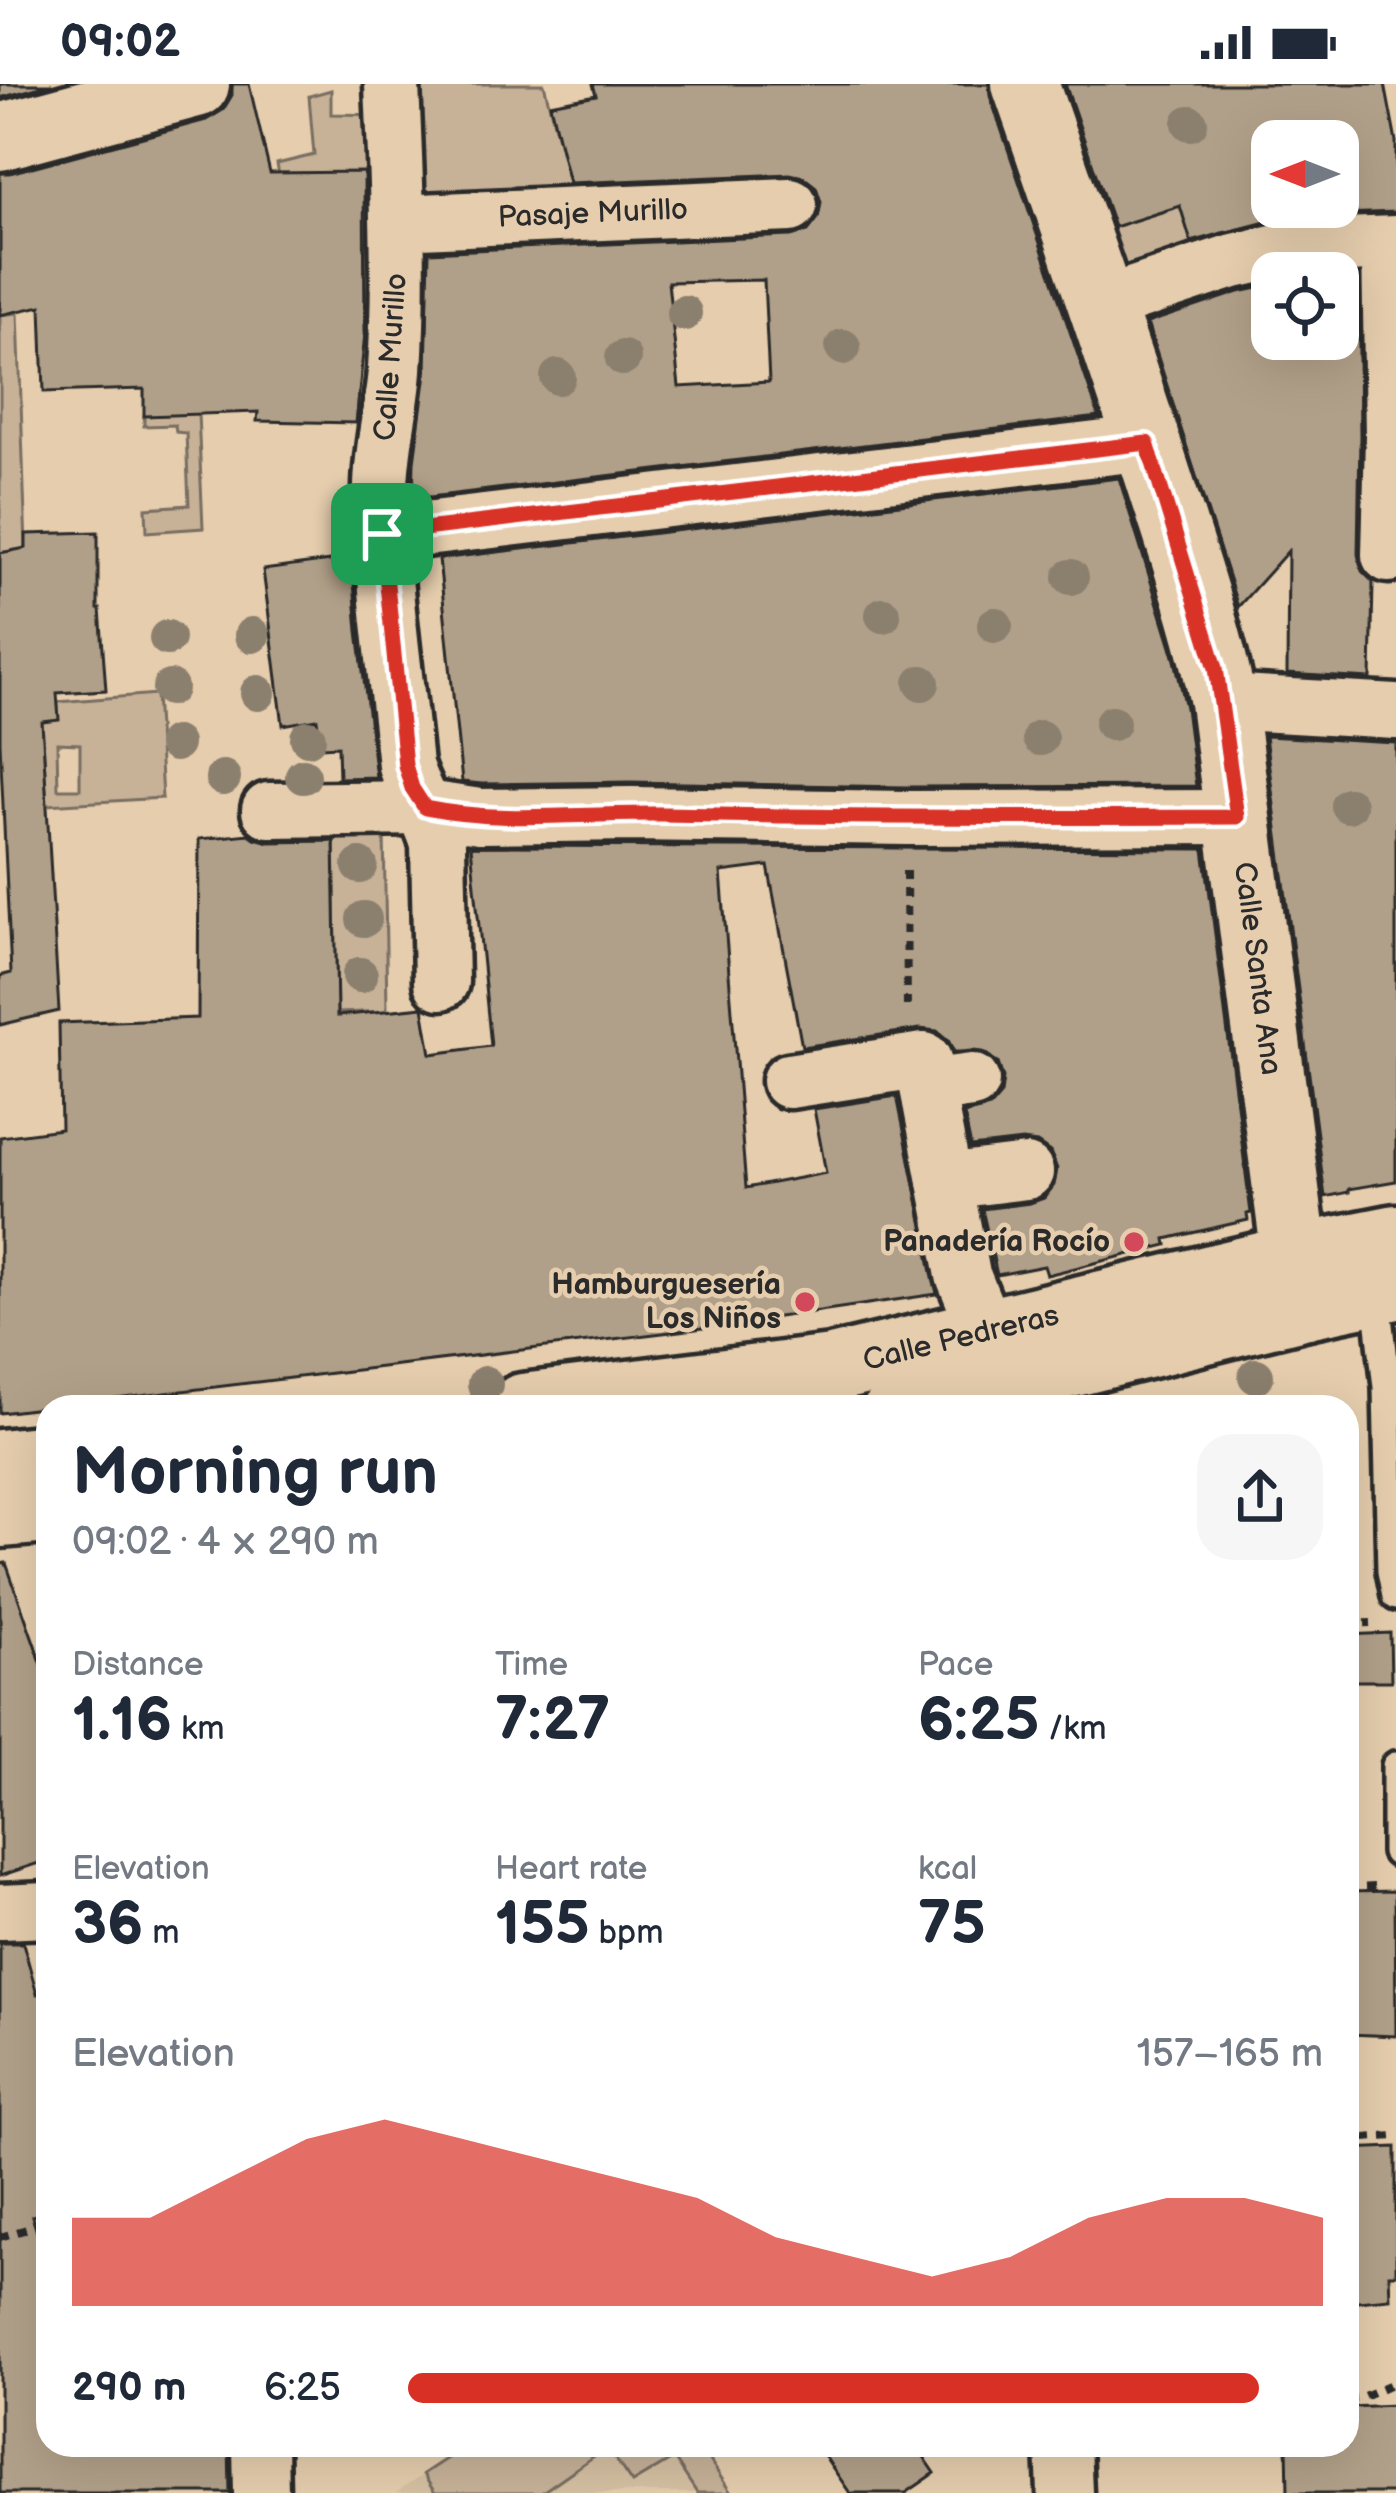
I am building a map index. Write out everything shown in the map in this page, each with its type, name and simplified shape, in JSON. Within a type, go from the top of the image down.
[{"type":"street","points":[[0,137],[196,84]]},
{"type":"street","name":"Calle Murillo","points":[[392,84],[398,222],[394,376],[381,485],[382,534],[405,765],[438,845],[441,982]]},
{"type":"street","name":"Calle Santa Ana","points":[[1025,84],[1206,627],[1223,702],[1300,1282]]},
{"type":"street","name":"Pasaje Murillo","points":[[398,222],[790,205]]},
{"type":"street","points":[[1101,305],[1230,262],[1295,247],[1392,243],[1389,555]]},
{"type":"street","points":[[382,534],[1147,443]]},
{"type":"street","points":[[1223,702],[1396,712]]},
{"type":"street","points":[[269,810],[425,808],[480,816],[1237,817]]},
{"type":"street","points":[[789,1081],[924,1060],[950,1084],[945,1182],[970,1300],[1003,1373]]},
{"type":"street","points":[[945,1182],[1026,1172]]},
{"type":"street","name":"Calle Pedreras","points":[[935,1395],[1300,1282],[1389,1271]]},
{"type":"street","name":"Calle Pedreras","points":[[621,1395],[832,1369],[1003,1373]]},
{"type":"street","points":[[0,1463],[36,1459]]},
{"type":"street","points":[[0,1514],[36,1511]]},
{"type":"street","points":[[0,1912],[36,1910]]},
{"type":"street","points":[[260,2457],[261,2493]]},
{"type":"street","points":[[1064,2457],[1065,2493]]},
{"type":"lane","points":[[1389,1271],[1387,1387],[1394,1579]]},
{"type":"lane","points":[[1396,1766],[1396,1852]]},
{"type":"path","points":[[906,865],[908,1013]]},
{"type":"path","points":[[1359,2138],[1396,2136]]},
{"type":"path","points":[[0,2237],[36,2226]]},
{"type":"path","points":[[1359,2398],[1396,2382]]},
{"type":"shaded area","points":[[404,84],[544,84],[574,202],[408,210]]},
{"type":"shaded area","points":[[331,90],[331,114],[384,115],[384,172],[333,173],[285,210],[277,164],[314,155],[309,96]]},
{"type":"shaded area","points":[[1187,204],[1197,262],[1112,290],[1092,234]]},
{"type":"shaded area","points":[[18,313],[26,548],[0,553],[0,315]]},
{"type":"shaded area","points":[[198,413],[203,528],[147,532],[146,508],[189,505],[186,433],[176,432],[175,425],[144,426],[144,416]]},
{"type":"shaded area","points":[[156,694],[162,798],[47,805],[42,722],[58,720],[58,702]],"holes":[[[57,743],[80,744],[80,789],[58,789]]]},
{"type":"shaded area","points":[[334,828],[384,830],[387,1011],[337,1013]]},
{"type":"shaded area","points":[[449,2457],[708,2457],[731,2493],[396,2493]]},
{"type":"shaded area","points":[[449,2457],[593,2457],[541,2493],[435,2493],[423,2474]]},
{"type":"shaded area","points":[[614,2457],[708,2457],[731,2493],[697,2493],[674,2458],[632,2483]]},
{"type":"building","points":[[0,84],[52,84],[0,98]]},
{"type":"building","points":[[232,84],[249,84],[270,173],[364,172],[365,333],[356,423],[257,421],[258,412],[144,416],[144,389],[44,392],[41,306],[0,315],[0,173],[206,120],[223,110]]},
{"type":"building","points":[[593,84],[989,84],[1099,417],[413,499],[426,373],[429,252],[791,236],[808,231],[818,218],[821,202],[816,187],[790,174],[569,183],[550,104],[596,95]],"holes":[[[764,280],[769,382],[679,387],[668,282]]]},
{"type":"building","points":[[1065,84],[1385,84],[1396,142],[1396,212],[1359,213],[1359,120],[1251,120],[1251,226],[1191,242],[1180,206],[1114,227]]},
{"type":"building","points":[[1251,289],[1251,360],[1359,360],[1359,356],[1360,436],[1358,554],[1362,571],[1373,582],[1371,679],[1287,674],[1288,551],[1238,607],[1147,323]]},
{"type":"building","points":[[1119,478],[1174,656],[1196,786],[462,782],[439,559]]},
{"type":"building","points":[[98,532],[98,609],[106,690],[57,693],[59,720],[42,722],[59,1011],[0,1025],[0,976],[11,973],[0,742],[0,553],[26,548],[26,534]]},
{"type":"building","points":[[352,558],[376,777],[339,778],[338,746],[321,747],[317,719],[283,725],[263,570]]},
{"type":"building","points":[[1265,736],[1396,743],[1396,1181],[1325,1197]]},
{"type":"building","points":[[249,834],[269,842],[334,841],[337,1016],[423,1007],[431,1054],[491,1046],[471,846],[1204,849],[1251,1213],[1248,1220],[1166,1239],[1167,1245],[1047,1275],[1044,1266],[997,1275],[982,1209],[1044,1198],[1054,1185],[1057,1169],[1050,1152],[1037,1143],[971,1147],[964,1114],[990,1107],[1001,1094],[998,1063],[983,1052],[954,1052],[937,1031],[920,1029],[802,1047],[768,866],[721,872],[746,1188],[826,1173],[814,1109],[897,1096],[937,1294],[696,1329],[149,1395],[36,1395],[36,1409],[0,1413],[0,1137],[61,1129],[59,1023],[198,1018],[199,839]]},
{"type":"building","points":[[6,1563],[36,1648],[36,1864],[0,1876],[0,1564]]},
{"type":"building","points":[[1390,1633],[1391,1681],[1359,1681],[1359,1634]]},
{"type":"building","points":[[1395,1891],[1396,2036],[1359,2034],[1359,1892]]},
{"type":"building","points":[[0,1943],[23,1943],[36,1990],[36,2215],[32,2216],[36,2229],[36,2457],[229,2457],[230,2493],[0,2493]]},
{"type":"building","points":[[1396,2147],[1396,2274],[1389,2274],[1390,2298],[1359,2301],[1359,2149]]},
{"type":"building","points":[[1396,2405],[1396,2493],[1288,2493],[1287,2457],[1359,2457],[1359,2407]]},
{"type":"building","points":[[825,2457],[924,2457],[935,2473],[906,2493],[850,2493]]},
{"type":"place","name":"Panadería Rocío","points":[[1134,1242]]},
{"type":"place","name":"Hamburguesería Los Niños","points":[[805,1302]]},
{"type":"route","points":[[1147,443],[1216,668],[1237,817],[480,816],[425,808],[405,765],[382,534],[1147,443]]}]
